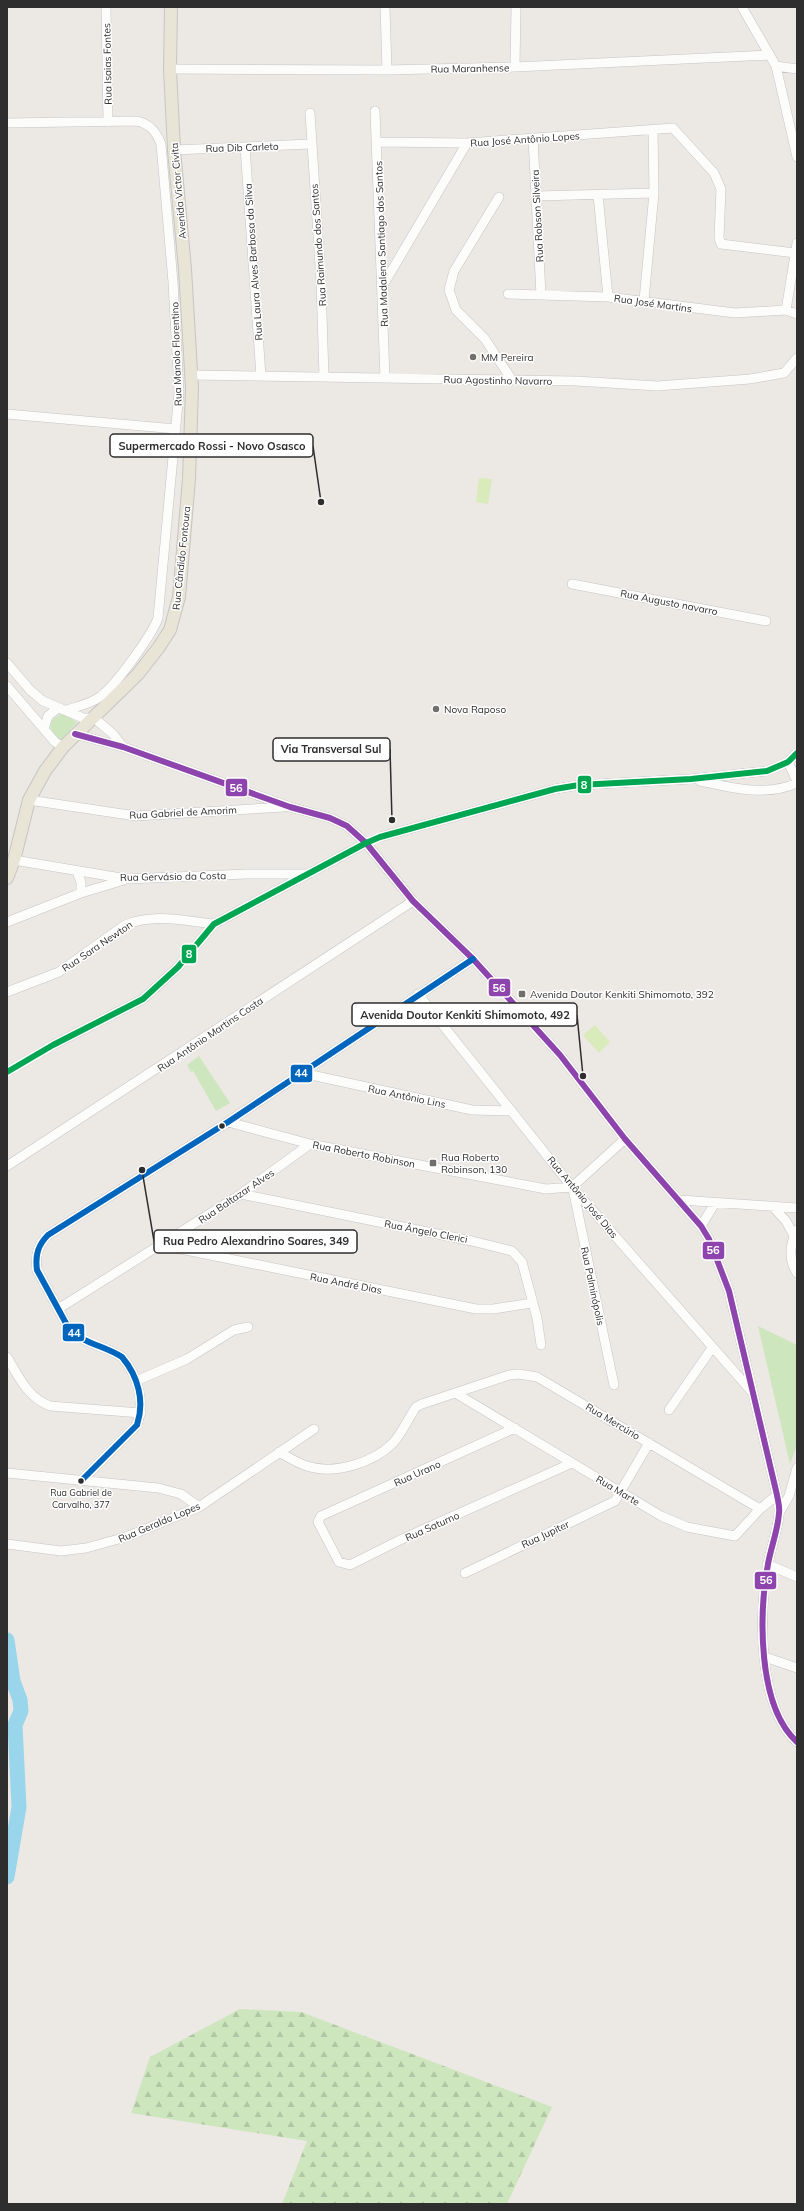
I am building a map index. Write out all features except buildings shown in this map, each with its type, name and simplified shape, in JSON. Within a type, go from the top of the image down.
[{"type":"main road","name":"Avenida Victor Civita","points":[[171,7],[170,69],[174,150],[192,374]]},
{"type":"main road","name":"Rua Cândido Fontoura","points":[[7,878],[14,860],[29,800],[45,771],[75,734],[94,718],[138,674],[170,630],[179,597],[189,479],[192,374]]},
{"type":"street","name":"Rua Isaias Fontes","points":[[106,7],[108,122]]},
{"type":"street","points":[[386,7],[387,70]]},
{"type":"street","points":[[515,67],[516,7]]},
{"type":"street","points":[[742,7],[776,66],[797,156]]},
{"type":"street","name":"Rua Maranhense","points":[[170,69],[387,70],[515,67],[770,55]]},
{"type":"street","points":[[776,66],[797,69]]},
{"type":"street","name":"Rua Madalena Santiago dos Santos","points":[[375,111],[385,378]]},
{"type":"street","name":"Rua Raimundo dos Santos","points":[[310,113],[310,144],[321,282],[324,376]]},
{"type":"street","name":"Rua Manolo Florentino","points":[[7,123],[144,123],[153,130],[161,144],[173,282],[179,392],[158,618],[155,626],[105,692],[90,702],[62,709]]},
{"type":"street","name":"Rua José Antônio Lopes","points":[[377,142],[467,143],[673,128],[714,173],[721,188],[719,238],[721,244],[795,252]]},
{"type":"street","points":[[644,300],[654,193],[653,130]]},
{"type":"street","name":"Rua Robson Silveira","points":[[533,138],[540,295]]},
{"type":"street","points":[[382,287],[467,143]]},
{"type":"street","name":"Rua Dib Carleto","points":[[174,150],[310,144]]},
{"type":"street","name":"Rua Laura Alves Barbosa da Silva","points":[[245,147],[261,376]]},
{"type":"street","points":[[536,196],[654,193]]},
{"type":"street","points":[[598,195],[608,297]]},
{"type":"street","points":[[499,197],[454,271],[449,290],[456,310],[485,340],[512,380]]},
{"type":"street","points":[[786,310],[794,272],[797,243]]},
{"type":"street","name":"Rua José Martins","points":[[508,294],[608,297],[644,300],[735,313],[786,310],[797,314]]},
{"type":"street","points":[[797,358],[787,372],[797,374]]},
{"type":"street","name":"Rua Agostinho Navarro","points":[[192,374],[512,380],[657,386],[750,379],[787,372]]},
{"type":"street","points":[[7,414],[176,429]]},
{"type":"street","name":"Rua Augusto navarro","points":[[572,584],[766,621]]},
{"type":"street","points":[[7,663],[36,696],[83,718],[94,718],[113,734],[123,747]]},
{"type":"street","points":[[7,686],[55,742],[63,747]]},
{"type":"street","points":[[44,729],[48,716],[62,709]]},
{"type":"street","points":[[75,734],[123,747],[290,807],[340,822],[366,843],[414,901],[473,959],[560,1055],[625,1139],[680,1200],[701,1226],[709,1239],[726,1281],[777,1495],[779,1513]]},
{"type":"street","points":[[7,1072],[53,1045],[143,1000],[178,967],[214,924],[366,843],[555,789],[579,785],[691,779],[767,771],[788,762],[797,753]]},
{"type":"street","points":[[691,779],[720,785],[768,791],[780,790],[797,782],[788,762]]},
{"type":"street","name":"Rua Gabriel de Amorim","points":[[29,800],[136,816],[290,807]]},
{"type":"street","name":"Rua Gervásio da Costa","points":[[14,860],[77,872],[127,879],[246,874],[310,874]]},
{"type":"street","points":[[77,872],[81,882],[81,893]]},
{"type":"street","points":[[7,922],[81,893],[127,879]]},
{"type":"street","name":"Rua Antônio Martins Costa","points":[[7,1166],[414,901]]},
{"type":"street","name":"Rua Sara Newton","points":[[7,992],[59,972],[125,925],[136,920],[158,918],[214,924]]},
{"type":"street","points":[[81,1481],[133,1431],[141,1414],[140,1394],[136,1381],[122,1356],[74,1335],[37,1270],[35,1259],[42,1240],[228,1122],[418,994],[473,959]]},
{"type":"street","name":"Rua Antônio José Dias","points":[[418,994],[572,1187],[754,1395]]},
{"type":"street","name":"Rua Antônio Lins","points":[[302,1073],[472,1110],[512,1111]]},
{"type":"street","name":"Rua Roberto Robinson","points":[[228,1122],[310,1144],[546,1189],[572,1187]]},
{"type":"street","points":[[572,1187],[625,1139]]},
{"type":"street","name":"Rua Baltazar Alves","points":[[58,1309],[241,1194],[310,1144]]},
{"type":"street","name":"Rua Palminópolis","points":[[572,1187],[614,1385]]},
{"type":"street","name":"Rua Ângelo Clerici","points":[[241,1194],[472,1241],[512,1251],[522,1262],[539,1328],[541,1345]]},
{"type":"street","points":[[680,1200],[774,1208],[797,1208]]},
{"type":"street","points":[[701,1226],[715,1203]]},
{"type":"street","points":[[774,1208],[796,1233],[791,1247],[791,1258],[797,1273]]},
{"type":"street","name":"Rua André Dias","points":[[161,1245],[476,1309],[493,1309],[532,1303]]},
{"type":"street","points":[[136,1381],[187,1359],[234,1330],[248,1327]]},
{"type":"street","points":[[669,1410],[712,1348]]},
{"type":"street","points":[[7,1357],[26,1390],[41,1403],[50,1406],[141,1414]]},
{"type":"street","name":"Rua Mercúrio","points":[[280,1452],[298,1462],[318,1468],[343,1468],[358,1463],[385,1450],[394,1442],[416,1407],[422,1404],[457,1394],[509,1375],[530,1375],[538,1377],[760,1509]]},
{"type":"street","name":"Rua Marte","points":[[457,1394],[674,1523],[730,1537],[738,1534],[760,1509],[777,1495]]},
{"type":"street","name":"Rua Urano","points":[[319,1518],[515,1428]]},
{"type":"street","name":"Rua Geraldo Lopes","points":[[7,1544],[61,1551],[86,1548],[126,1537],[199,1507],[314,1429]]},
{"type":"street","name":"Rua Jupiter","points":[[465,1573],[615,1501],[622,1492],[650,1443]]},
{"type":"street","name":"Rua Saturno","points":[[319,1518],[318,1522],[339,1562],[350,1565],[402,1539],[572,1463]]},
{"type":"street","points":[[797,1468],[795,1485],[779,1513],[768,1564],[763,1611],[765,1657],[771,1695],[780,1720],[790,1736],[797,1742]]},
{"type":"street","points":[[7,1473],[174,1491],[181,1494],[199,1507]]},
{"type":"street","points":[[768,1564],[797,1577]]},
{"type":"street","points":[[765,1657],[797,1668]]},
{"type":"green space","points":[[479,478],[492,479],[488,504],[476,502]]},
{"type":"green space","points":[[61,714],[66,715],[77,722],[61,740],[53,733],[51,723],[53,719]]},
{"type":"green space","points":[[595,1025],[610,1042],[599,1053],[583,1035]]},
{"type":"green space","points":[[199,1056],[230,1103],[216,1111],[193,1071],[191,1072],[187,1065]]},
{"type":"green space","points":[[758,1326],[797,1345],[797,1445],[790,1464]]},
{"type":"green space","points":[[240,2009],[301,2012],[552,2107],[507,2204],[282,2204],[307,2141],[131,2113],[150,2057]]},
{"type":"waterway","points":[[7,1640],[13,1681],[20,1700],[21,1711],[15,1725],[19,1807],[7,1877]]},
{"type":"transit line","name":"56","points":[[75,734],[123,747],[290,807],[330,818],[347,826],[366,843],[413,901],[473,959],[560,1055],[625,1139],[701,1226],[709,1239],[729,1291],[778,1502],[779,1508],[776,1532],[769,1558],[765,1584],[763,1607],[764,1658],[774,1706],[784,1726],[797,1742]]},
{"type":"transit line","name":"8","points":[[7,1072],[53,1045],[143,999],[178,967],[214,924],[380,837],[555,789],[579,785],[691,779],[767,771],[788,762],[797,753]]},
{"type":"transit line","name":"44","points":[[81,1481],[137,1425],[140,1398],[136,1381],[128,1364],[122,1357],[86,1341],[68,1327],[37,1270],[36,1260],[38,1251],[48,1235],[228,1122],[473,959]]},
{"type":"place","name":"MM Pereira","points":[[473,357]]},
{"type":"place","name":"Supermercado Rossi - Novo Osasco","points":[[321,502]]},
{"type":"place","name":"Nova Raposo","points":[[436,709]]},
{"type":"place","name":"Via Transversal Sul","points":[[392,820]]},
{"type":"place","name":"Avenida Doutor Kenkiti Shimomoto, 392","points":[[522,994]]},
{"type":"place","name":"Avenida Doutor Kenkiti Shimomoto, 492","points":[[583,1076]]},
{"type":"place","name":"Rua Roberto Robinson, 130","points":[[433,1163]]},
{"type":"place","name":"Rua Pedro Alexandrino Soares, 349","points":[[142,1170]]},
{"type":"place","name":"Rua Gabriel de Carvalho, 377","points":[[81,1481]]}]
